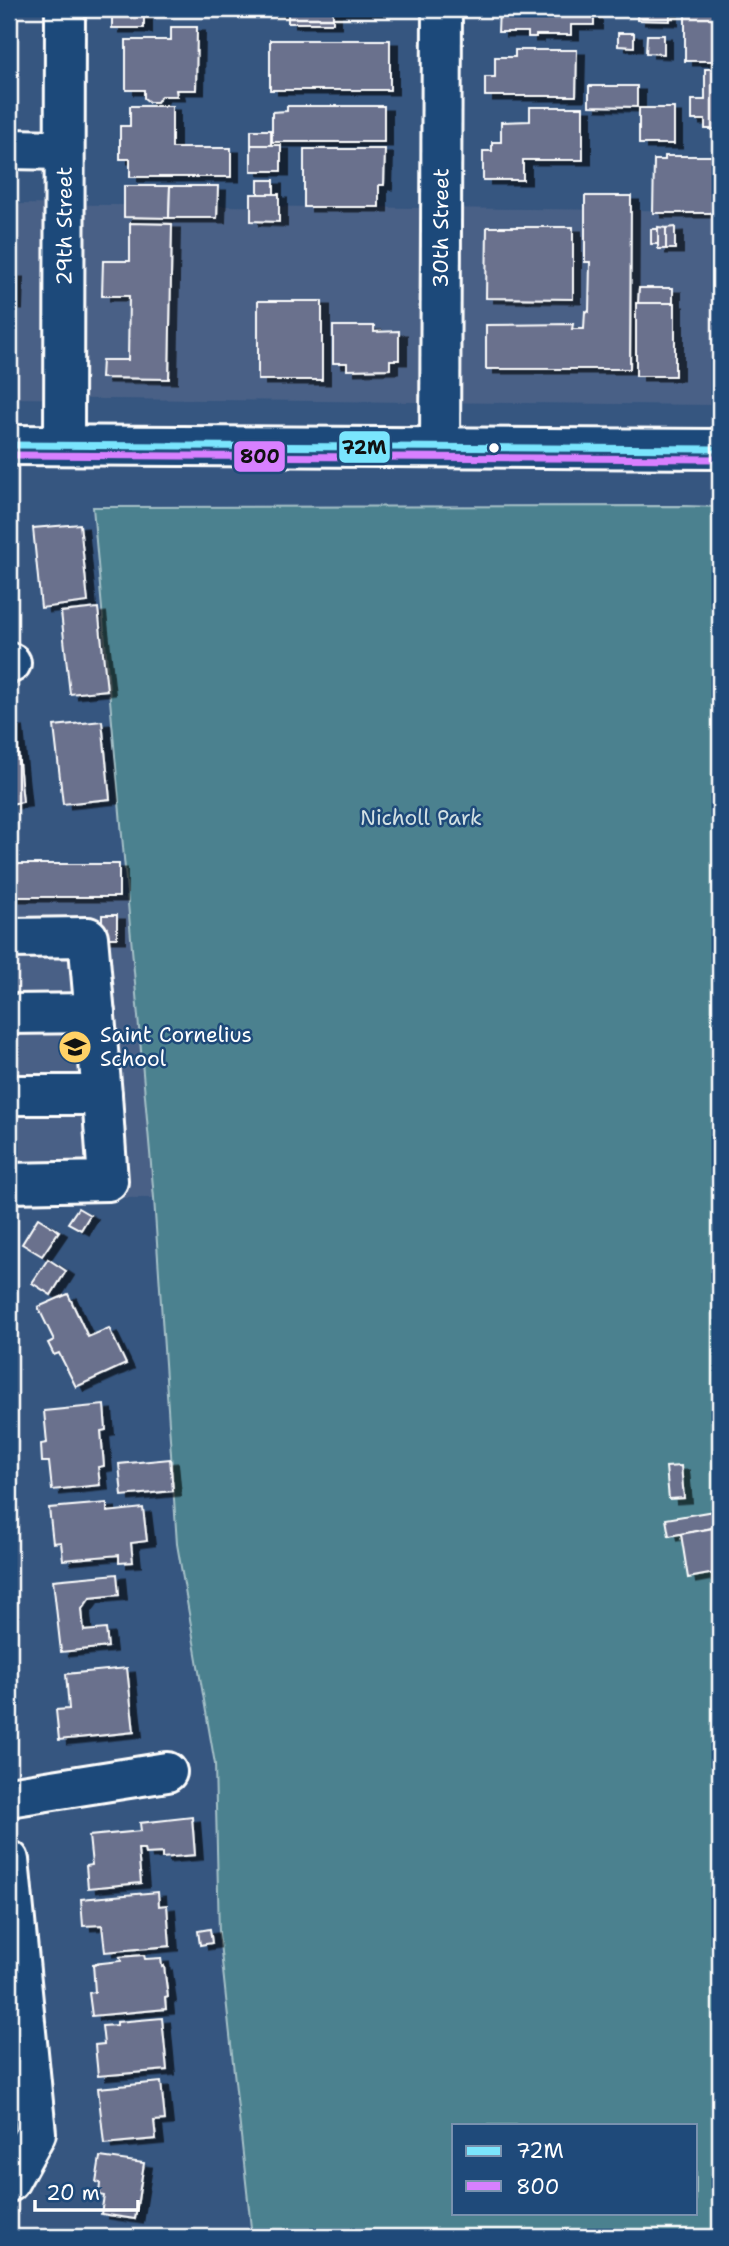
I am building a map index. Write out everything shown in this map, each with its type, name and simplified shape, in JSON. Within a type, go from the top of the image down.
[{"type":"street","name":"29th Street","points":[[64,445],[65,9]]},
{"type":"street","name":"30th Street","points":[[440,447],[442,9]]},
{"type":"street","points":[[9,149],[64,150]]},
{"type":"street","points":[[9,445],[720,449]]},
{"type":"street","points":[[9,938],[88,937],[108,1181],[9,1183]]},
{"type":"street","points":[[9,1014],[95,1013]]},
{"type":"street","points":[[9,1096],[102,1095]]},
{"type":"street","points":[[9,1797],[167,1772]]},
{"type":"street","points":[[9,1860],[36,2133],[9,2182]]},
{"type":"shaded area","points":[[9,204],[720,211],[720,405],[9,398]]},
{"type":"shaded area","name":"Saint Cornelius School","points":[[9,896],[127,898],[154,1198],[9,1197]]},
{"type":"green space","name":"Nicholl Park","points":[[93,507],[720,507],[720,2237],[252,2237],[219,1934],[215,1764],[177,1544],[154,1198]]},
{"type":"building","points":[[112,9],[144,9],[144,28],[112,28]]},
{"type":"building","points":[[267,9],[378,11],[333,11],[333,23],[288,23],[288,13],[267,13]]},
{"type":"building","points":[[499,9],[594,9],[594,25],[571,25],[571,35],[528,37],[528,32],[498,32]]},
{"type":"building","points":[[637,9],[670,9],[670,21],[637,20]]},
{"type":"building","points":[[685,9],[720,9],[720,41],[716,41],[716,61],[685,61]]},
{"type":"building","points":[[171,27],[197,27],[196,90],[176,90],[177,96],[161,96],[157,102],[149,102],[144,98],[144,90],[126,90],[126,40],[171,40]]},
{"type":"building","points":[[618,33],[634,33],[634,47],[618,46]]},
{"type":"building","points":[[647,35],[664,35],[664,54],[646,53]]},
{"type":"building","points":[[270,40],[390,40],[390,90],[270,90]]},
{"type":"building","points":[[515,50],[577,50],[576,96],[485,96],[485,77],[495,77],[495,57],[515,57]]},
{"type":"building","points":[[705,69],[720,69],[720,129],[705,129],[705,120],[692,120],[692,100],[705,100]]},
{"type":"building","points":[[589,86],[637,86],[637,107],[589,106]]},
{"type":"building","points":[[130,106],[172,106],[172,148],[231,148],[231,177],[130,177],[130,159],[120,159],[120,126],[130,126]]},
{"type":"building","points":[[287,106],[384,106],[384,142],[272,142],[272,112],[287,111]]},
{"type":"building","points":[[530,107],[583,107],[583,160],[523,160],[523,180],[483,180],[483,151],[492,151],[492,142],[501,142],[501,122],[530,121]]},
{"type":"building","points":[[639,108],[674,108],[674,144],[639,144]]},
{"type":"building","points":[[251,130],[271,130],[271,145],[251,145]]},
{"type":"building","points":[[251,145],[281,145],[281,171],[251,171]]},
{"type":"building","points":[[304,149],[385,149],[384,185],[379,185],[379,207],[304,207]]},
{"type":"building","points":[[665,156],[720,156],[720,213],[653,213],[654,160],[665,160]]},
{"type":"building","points":[[258,180],[274,180],[274,194],[258,194]]},
{"type":"building","points":[[124,186],[170,186],[169,218],[124,217]]},
{"type":"building","points":[[170,186],[218,186],[217,218],[169,218]]},
{"type":"building","points":[[251,194],[279,194],[279,222],[251,221]]},
{"type":"building","points":[[585,196],[631,196],[630,369],[486,369],[486,325],[573,324],[572,329],[584,329],[585,311],[589,312],[590,262],[585,262]]},
{"type":"building","points":[[130,223],[172,224],[169,379],[101,378],[102,360],[128,360],[129,296],[102,296],[103,261],[130,261]]},
{"type":"building","points":[[715,225],[720,225],[720,267],[715,267]]},
{"type":"building","points":[[487,227],[573,227],[573,299],[486,298]]},
{"type":"building","points":[[658,227],[666,228],[666,249],[658,249]]},
{"type":"building","points":[[675,227],[675,249],[666,249],[666,228]]},
{"type":"building","points":[[651,229],[658,229],[658,244],[651,244]]},
{"type":"building","points":[[9,273],[15,273],[14,305],[10,305],[9,364]]},
{"type":"building","points":[[639,288],[673,288],[673,303],[638,304]]},
{"type":"building","points":[[258,301],[322,301],[322,380],[258,380]]},
{"type":"building","points":[[636,303],[675,303],[675,376],[636,376]]},
{"type":"building","points":[[333,326],[374,326],[374,332],[399,331],[399,360],[390,360],[390,369],[347,370],[347,363],[333,363]]},
{"type":"building","points":[[80,524],[88,602],[41,608],[33,528]]},
{"type":"building","points":[[98,608],[107,690],[70,694],[61,612]]},
{"type":"building","points":[[102,721],[110,799],[63,804],[54,726]]},
{"type":"building","points":[[15,723],[23,802],[9,804],[9,724]]},
{"type":"building","points":[[9,864],[119,864],[119,897],[9,897]]},
{"type":"building","points":[[102,915],[117,915],[117,938],[102,938]]},
{"type":"building","points":[[78,1208],[90,1215],[81,1230],[68,1223]]},
{"type":"building","points":[[38,1218],[59,1231],[42,1256],[22,1244]]},
{"type":"building","points":[[48,1259],[66,1271],[51,1295],[32,1283]]},
{"type":"building","points":[[68,1294],[88,1337],[109,1328],[126,1364],[76,1387],[59,1353],[54,1355],[48,1343],[54,1340],[38,1307]]},
{"type":"building","points":[[104,1405],[106,1430],[101,1431],[104,1466],[98,1467],[100,1485],[52,1490],[49,1462],[42,1462],[41,1444],[47,1443],[44,1411]]},
{"type":"building","points":[[170,1459],[173,1491],[122,1496],[119,1464]]},
{"type":"building","points":[[681,1466],[684,1498],[669,1499],[666,1467]]},
{"type":"building","points":[[107,1503],[107,1512],[143,1508],[147,1541],[131,1543],[133,1562],[119,1563],[119,1555],[63,1560],[61,1542],[53,1543],[49,1508]]},
{"type":"building","points":[[714,1511],[717,1527],[669,1536],[666,1519]]},
{"type":"building","points":[[719,1527],[720,1572],[688,1578],[681,1534]]},
{"type":"building","points":[[117,1574],[119,1595],[90,1598],[82,1609],[84,1631],[106,1629],[108,1647],[61,1652],[53,1580]]},
{"type":"building","points":[[127,1668],[134,1732],[59,1740],[56,1710],[69,1709],[66,1674]]},
{"type":"building","points":[[192,1817],[195,1855],[162,1858],[162,1853],[145,1854],[144,1849],[138,1849],[141,1883],[88,1888],[86,1866],[92,1865],[89,1836],[141,1831],[140,1823]]},
{"type":"building","points":[[158,1892],[159,1906],[167,1905],[170,1946],[105,1952],[102,1925],[83,1926],[81,1899]]},
{"type":"building","points":[[210,1929],[212,1943],[200,1945],[198,1931]]},
{"type":"building","points":[[144,1955],[145,1959],[161,1958],[168,1997],[165,1998],[166,2009],[92,2016],[89,1993],[95,1992],[93,1964],[121,1961],[120,1957]]},
{"type":"building","points":[[162,2018],[167,2070],[98,2076],[95,2045],[104,2044],[102,2026]]},
{"type":"building","points":[[161,2082],[165,2120],[154,2121],[156,2139],[104,2144],[98,2088]]},
{"type":"building","points":[[100,2157],[144,2163],[135,2219],[101,2214],[104,2196],[99,2195],[100,2183],[96,2182]]},
{"type":"transit line","name":"72M","points":[[9,445],[720,449]]},
{"type":"transit line","name":"800","points":[[9,455],[720,459]]},
{"type":"place","name":"Saint Cornelius School","points":[[75,1047]]}]
